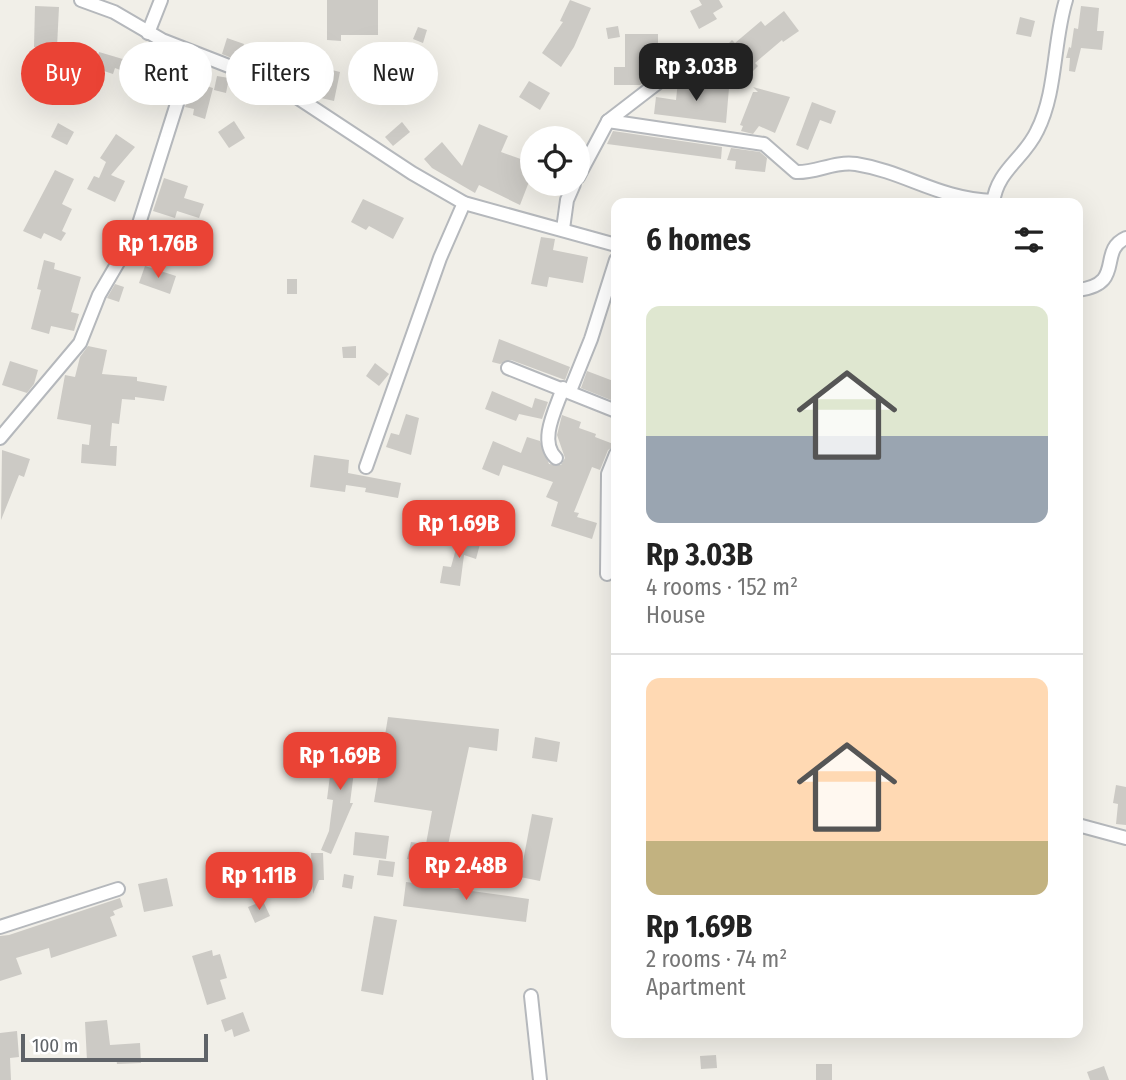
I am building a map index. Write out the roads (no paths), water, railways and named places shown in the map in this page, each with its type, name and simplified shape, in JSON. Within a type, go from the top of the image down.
[{"type":"street","points":[[80,0],[114,12],[168,42]]},
{"type":"street","points":[[148,33],[161,0]]},
{"type":"street","points":[[994,198],[1005,170],[1025,150],[1041,124],[1066,0]]},
{"type":"street","points":[[212,60],[280,86],[412,173],[464,203],[611,243]]},
{"type":"street","points":[[590,155],[608,121],[686,61]]},
{"type":"street","points":[[0,438],[80,343],[99,295],[137,230],[177,105]]},
{"type":"street","points":[[608,121],[764,144],[796,172],[832,164],[857,165],[955,198]]},
{"type":"street","points":[[563,229],[569,196]]},
{"type":"street","points":[[366,467],[440,258],[464,203]]},
{"type":"street","points":[[1083,289],[1100,285],[1108,277],[1113,251],[1118,242],[1126,238]]},
{"type":"street","points":[[556,458],[548,450],[547,441],[566,389],[591,339],[611,276]]},
{"type":"street","points":[[508,368],[611,409]]},
{"type":"street","points":[[607,574],[608,474],[611,466]]},
{"type":"street","points":[[1083,826],[1126,838]]},
{"type":"street","points":[[0,927],[118,889]]},
{"type":"street","points":[[531,996],[540,1080]]}]
